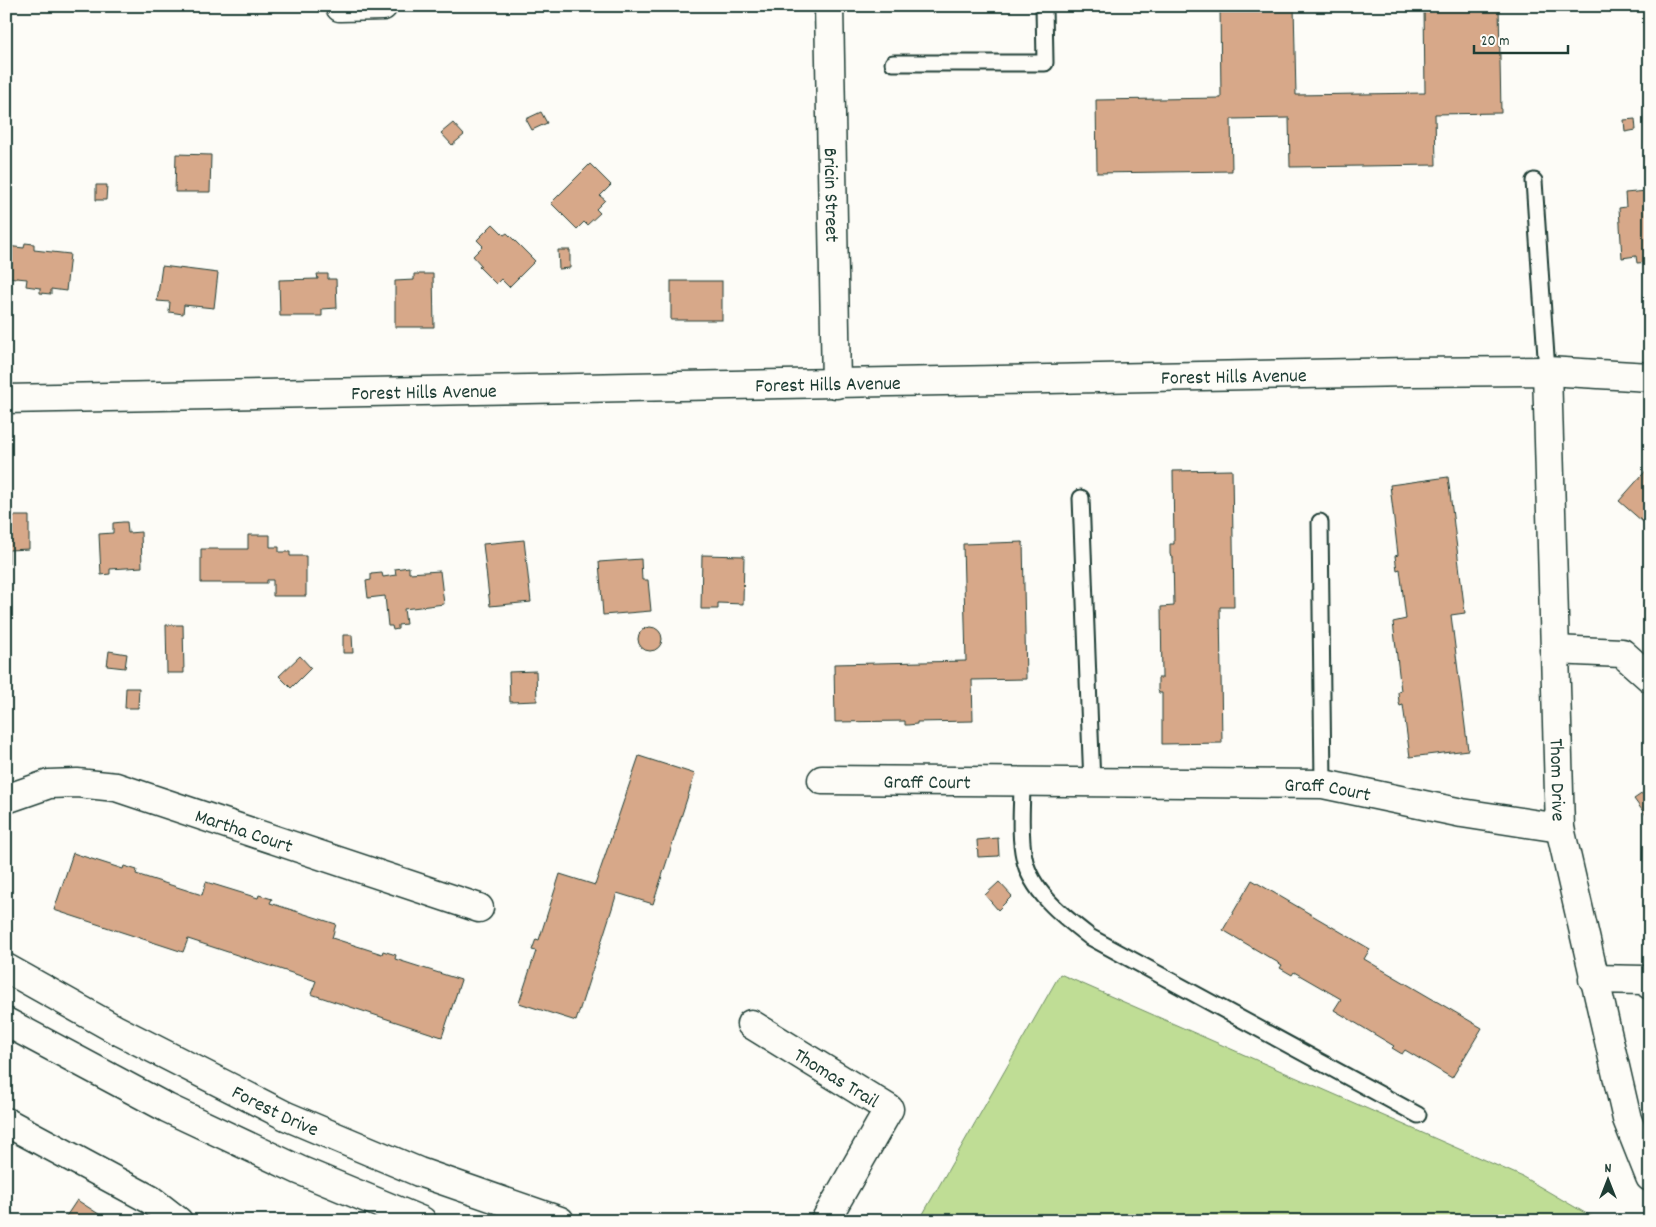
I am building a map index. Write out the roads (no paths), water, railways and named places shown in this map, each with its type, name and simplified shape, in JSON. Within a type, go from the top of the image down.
[{"type":"street","points":[[340,7],[383,6]]},
{"type":"street","name":"Bricin Street","points":[[829,6],[836,384]]},
{"type":"street","name":"Forest Hills Avenue","points":[[6,399],[1399,372],[1548,371],[1650,377]]},
{"type":"street","name":"Thom Drive","points":[[1548,371],[1560,828],[1593,979],[1627,1119],[1650,1177]]},
{"type":"street","points":[[1554,650],[1622,653],[1650,678]]},
{"type":"street","name":"Graff Court","points":[[822,780],[1092,784],[1323,784],[1462,813],[1560,828]]},
{"type":"street","name":"Martha Court","points":[[6,799],[49,784],[76,783],[116,787],[479,908]]},
{"type":"street","name":"Forest Drive","points":[[6,968],[115,1029],[286,1116],[420,1172],[560,1221]]},
{"type":"street","points":[[1593,979],[1644,980],[1650,985]]},
{"type":"street","points":[[6,1022],[167,1108],[299,1170],[422,1221]]},
{"type":"street","name":"Thomas Trail","points":[[751,1024],[889,1109],[825,1221]]},
{"type":"street","points":[[6,1122],[151,1200],[178,1221]]},
{"type":"lane","points":[[893,63],[1045,63],[1044,6]]},
{"type":"lane","points":[[1534,181],[1548,371]]},
{"type":"lane","points":[[1081,498],[1092,784]]},
{"type":"lane","points":[[1320,522],[1323,784]]},
{"type":"lane","points":[[1022,783],[1024,858],[1034,883],[1063,916],[1090,937],[1418,1115]]}]
